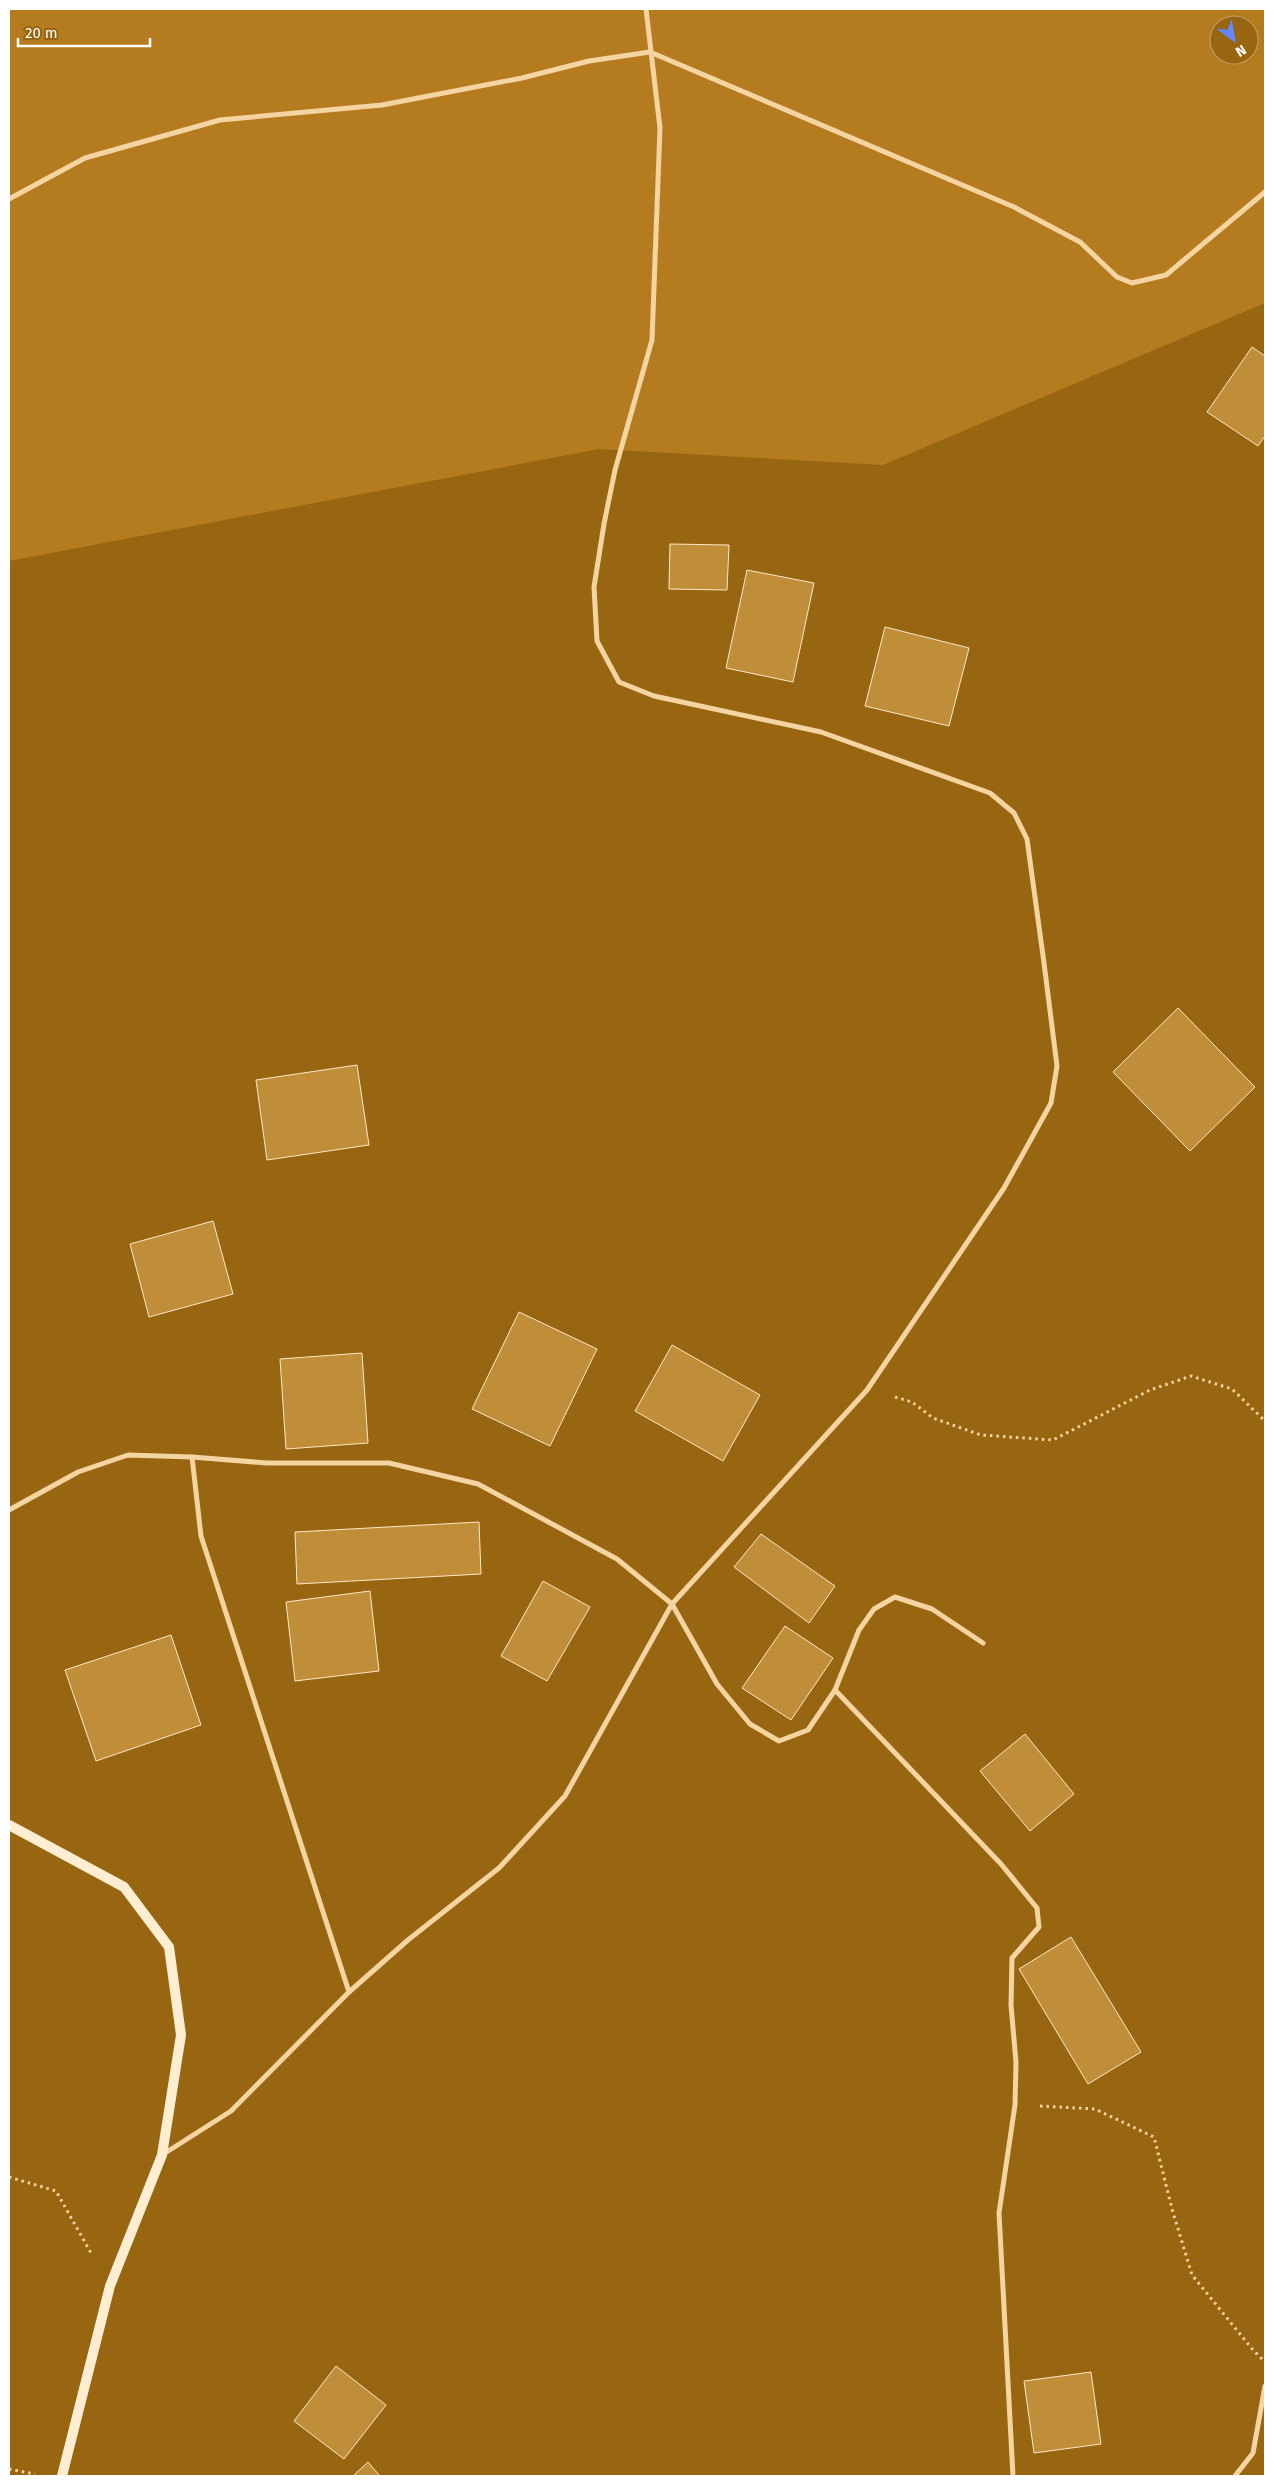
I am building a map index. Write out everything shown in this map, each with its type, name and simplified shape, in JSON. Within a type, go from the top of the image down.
[{"type":"street","points":[[162,2155],[231,2111],[349,1992],[408,1940],[499,1868],[565,1796],[672,1604],[867,1390],[1004,1188],[1051,1103],[1057,1066],[1027,839],[1014,813],[990,793],[821,732],[654,696],[619,682],[597,641],[594,587],[604,524],[615,470],[652,340],[660,128],[646,9]]},
{"type":"street","points":[[9,199],[85,158],[220,120],[382,105],[522,78],[589,61],[650,52],[1014,207],[1080,242],[1117,277],[1132,283],[1166,275],[1265,192]]},
{"type":"street","points":[[9,1510],[78,1472],[128,1455],[192,1457],[267,1463],[389,1463],[478,1484],[616,1559],[672,1604],[717,1684],[750,1724],[779,1741],[808,1730],[835,1690],[859,1630],[874,1609],[895,1597],[932,1609],[983,1643]]},
{"type":"street","points":[[192,1457],[202,1536],[349,1992]]},
{"type":"street","points":[[835,1690],[1001,1864],[1037,1908],[1039,1927],[1012,1958],[1011,2005],[1016,2062],[1015,2105],[999,2213],[1012,2476]]},
{"type":"street","points":[[9,1825],[124,1887],[169,1947],[181,2035],[162,2155],[110,2286],[62,2476]]},
{"type":"street","points":[[1235,2476],[1253,2453],[1265,2386]]},
{"type":"path","points":[[867,1390],[912,1402],[933,1418],[981,1435],[1052,1440],[1150,1390],[1191,1376],[1232,1389],[1265,1420]]},
{"type":"path","points":[[1015,2105],[1095,2110],[1154,2137],[1172,2209],[1192,2276],[1265,2362]]},
{"type":"path","points":[[9,2178],[56,2191],[110,2286]]},
{"type":"path","points":[[9,2469],[39,2475]]},
{"type":"shaded area","points":[[9,9],[1265,9],[1265,303],[883,465],[599,449],[9,561]]},
{"type":"building","points":[[1252,347],[1265,356],[1265,436],[1258,446],[1207,412]]},
{"type":"building","points":[[670,544],[729,545],[727,590],[669,589]]},
{"type":"building","points":[[747,570],[814,583],[793,682],[726,668]]},
{"type":"building","points":[[885,627],[969,648],[949,726],[865,706]]},
{"type":"building","points":[[1178,1008],[1255,1087],[1190,1151],[1113,1072]]},
{"type":"building","points":[[357,1065],[369,1145],[267,1160],[256,1080]]},
{"type":"building","points":[[213,1221],[233,1294],[149,1317],[130,1244]]},
{"type":"building","points":[[519,1312],[597,1349],[550,1446],[472,1409]]},
{"type":"building","points":[[672,1345],[760,1395],[723,1461],[635,1411]]},
{"type":"building","points":[[362,1353],[368,1443],[286,1449],[280,1359]]},
{"type":"building","points":[[479,1522],[481,1574],[297,1584],[295,1532]]},
{"type":"building","points":[[761,1534],[835,1586],[809,1623],[734,1567]]},
{"type":"building","points":[[543,1581],[590,1607],[547,1681],[501,1656]]},
{"type":"building","points":[[370,1591],[379,1671],[295,1681],[286,1602]]},
{"type":"building","points":[[785,1626],[833,1658],[791,1720],[742,1688]]},
{"type":"building","points":[[171,1635],[201,1725],[96,1761],[65,1670]]},
{"type":"building","points":[[1025,1734],[1074,1794],[1030,1831],[980,1771]]},
{"type":"building","points":[[1071,1937],[1141,2052],[1088,2084],[1019,1969]]},
{"type":"building","points":[[336,2366],[386,2405],[344,2459],[294,2421]]},
{"type":"building","points":[[1091,2372],[1101,2444],[1034,2453],[1024,2381]]},
{"type":"building","points":[[368,2462],[380,2476],[353,2476]]}]
